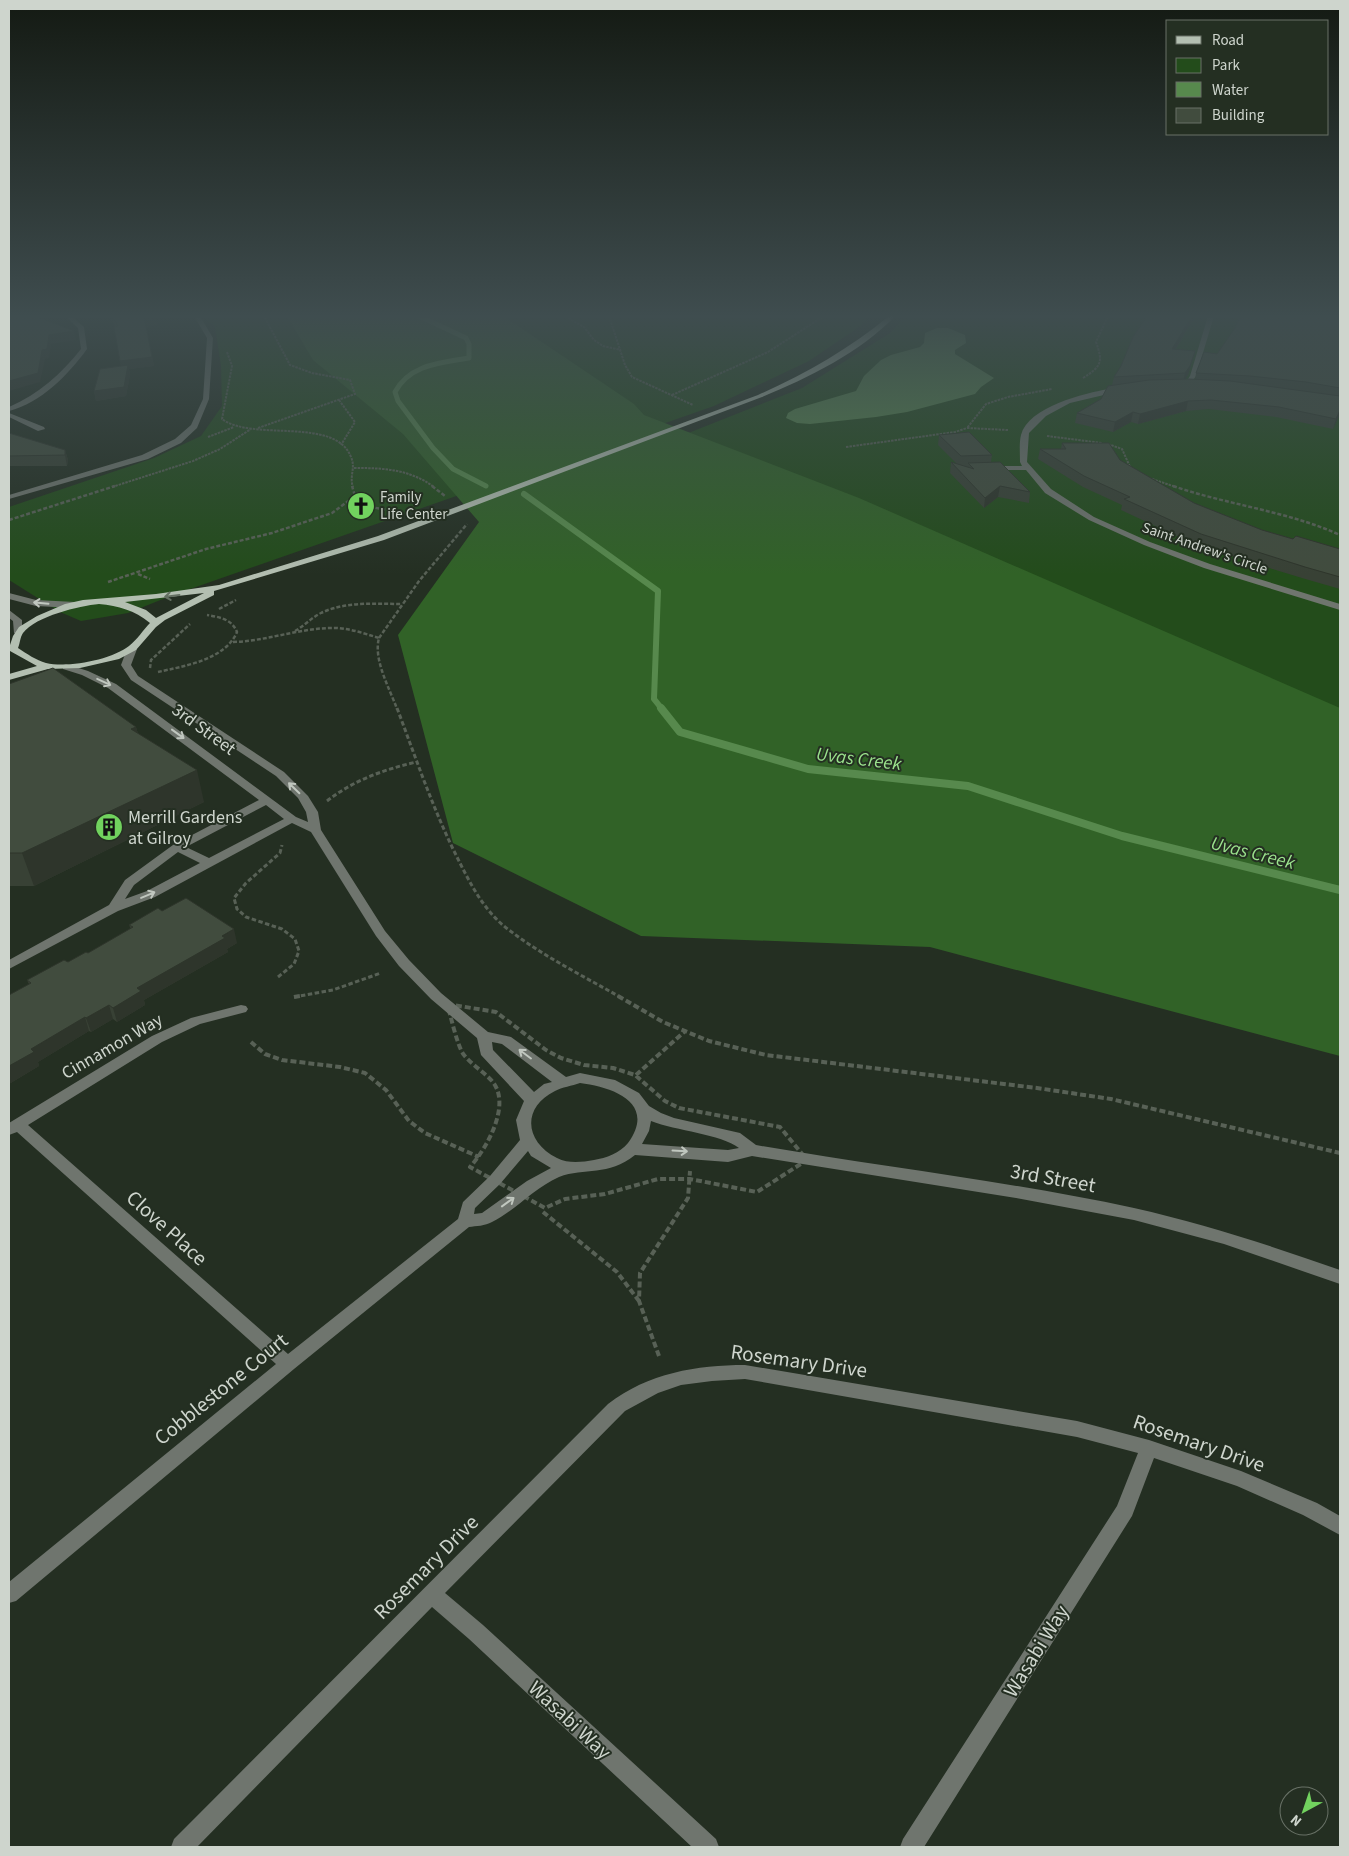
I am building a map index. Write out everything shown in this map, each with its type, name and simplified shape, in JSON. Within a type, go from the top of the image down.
[{"type":"main road","points":[[220,588],[155,622],[132,649],[92,663],[66,667],[47,666],[29,660],[13,649],[14,639],[44,616],[75,605],[220,588],[415,527],[741,403]]},
{"type":"main road","points":[[106,601],[133,607],[146,613],[155,622]]},
{"type":"main road","points":[[9,676],[47,666]]},
{"type":"street","points":[[9,409],[26,403]]},
{"type":"street","points":[[9,497],[144,458],[178,441],[194,426],[204,403]]},
{"type":"street","points":[[978,468],[1025,468],[1019,448],[1026,432],[1040,417],[1068,403]]},
{"type":"street","points":[[9,415],[41,429]]},
{"type":"street","name":"Saint Andrew's Circle","points":[[1025,468],[1056,497],[1154,547],[1211,568],[1340,607]]},
{"type":"street","points":[[9,596],[36,603],[75,605]]},
{"type":"street","points":[[9,613],[17,620],[14,639]]},
{"type":"street","name":"3rd Street","points":[[132,649],[126,665],[134,678],[280,774],[302,796],[312,812],[315,830],[380,933],[404,963],[436,996],[484,1036],[506,1040],[562,1082]]},
{"type":"street","name":"3rd Street","points":[[66,667],[112,686],[292,819],[315,830]]},
{"type":"street","points":[[114,908],[129,883],[177,847],[267,800]]},
{"type":"street","points":[[9,965],[114,908],[151,894],[292,819]]},
{"type":"street","points":[[177,847],[210,863]]},
{"type":"street","name":"Cinnamon Way","points":[[13,1127],[157,1039],[196,1021],[241,1009]]},
{"type":"street","name":"3rd Street","points":[[484,1036],[486,1052],[532,1100]]},
{"type":"street","points":[[580,1078],[600,1080],[622,1088],[632,1094],[642,1109],[645,1118],[642,1134],[632,1149],[616,1160],[597,1166],[571,1167],[554,1164],[537,1154],[527,1142],[522,1128],[524,1114],[532,1100],[545,1089],[562,1082],[580,1078]]},
{"type":"street","name":"3rd Street","points":[[642,1109],[656,1117],[671,1122],[735,1137],[752,1150]]},
{"type":"street","name":"Clove Place","points":[[13,1127],[288,1364]]},
{"type":"street","name":"Cobblestone Court","points":[[464,1222],[468,1206],[500,1174],[527,1142]]},
{"type":"street","name":"3rd Street","points":[[632,1149],[728,1156],[752,1150],[1105,1208],[1212,1235],[1340,1277]]},
{"type":"street","name":"Cobblestone Court","points":[[9,1594],[464,1222],[486,1218],[532,1185],[552,1174],[571,1167]]},
{"type":"street","name":"Rosemary Drive","points":[[182,1847],[431,1594],[622,1404],[669,1380],[704,1372],[745,1372],[1077,1429],[1149,1448],[1241,1479],[1310,1509],[1340,1526]]},
{"type":"street","name":"Wasabi Way","points":[[911,1847],[1125,1510],[1149,1448]]},
{"type":"street","name":"Wasabi Way","points":[[431,1594],[476,1632],[708,1847]]},
{"type":"path","points":[[225,403],[222,419],[234,427],[299,432],[325,437],[341,445],[349,452],[354,468],[350,478],[355,496],[370,507],[408,513]]},
{"type":"path","points":[[256,429],[332,403]]},
{"type":"path","points":[[340,403],[344,410],[355,422],[341,445]]},
{"type":"path","points":[[688,403],[697,407]]},
{"type":"path","points":[[846,447],[955,432],[967,428]]},
{"type":"path","points":[[1125,454],[1132,469],[1136,472]]},
{"type":"path","points":[[354,468],[393,468],[411,472],[429,482],[450,502]]},
{"type":"path","points":[[1150,479],[1206,496],[1281,515],[1340,535]]},
{"type":"path","points":[[137,573],[206,549],[272,533],[332,513],[355,496]]},
{"type":"path","points":[[467,520],[468,522],[459,535],[419,581],[402,604],[379,638],[377,645],[379,659],[435,810],[468,880],[488,911],[508,930],[540,951],[684,1032],[726,1046],[766,1055],[1037,1088],[1111,1099],[1340,1153]]},
{"type":"path","points":[[233,642],[237,632],[233,624],[222,619],[204,615],[234,602]]},
{"type":"path","points":[[289,634],[315,616],[338,608],[363,604],[402,604]]},
{"type":"path","points":[[163,675],[150,669],[151,660],[194,620]]},
{"type":"path","points":[[158,672],[197,662],[233,642],[261,641],[307,630],[339,628],[379,638]]},
{"type":"path","points":[[327,802],[344,787],[361,778],[416,762]]},
{"type":"path","points":[[278,977],[294,964],[299,951],[295,938],[282,929],[246,917],[237,909],[234,898],[246,883],[280,853],[282,842]]},
{"type":"path","points":[[294,997],[333,990],[381,973]]},
{"type":"path","points":[[622,1088],[684,1032]]},
{"type":"path","points":[[251,1042],[265,1054],[282,1060],[316,1063],[365,1073],[386,1090],[409,1121],[425,1133],[479,1157]]},
{"type":"path","points":[[463,1054],[492,1082],[500,1095],[493,1134],[489,1144],[470,1167]]},
{"type":"path","points":[[659,1356],[639,1301],[617,1272],[544,1210],[559,1200],[612,1193],[665,1178],[691,1180],[758,1192]]},
{"type":"path","points":[[639,1301],[640,1273],[688,1198],[691,1180]]},
{"type":"green space","points":[[222,403],[721,403],[173,595],[128,613],[81,621],[60,612],[9,580],[9,507],[154,458],[201,436],[222,406]]},
{"type":"green space","points":[[765,403],[1340,403],[1340,797],[522,499]]},
{"type":"shaded area","points":[[365,403],[632,403],[644,415],[859,498],[1340,708],[1340,1056],[930,947],[641,936],[453,843],[398,635],[479,522],[403,434]]},
{"type":"water","points":[[817,403],[942,403],[907,412],[810,424],[797,423],[786,418],[788,413]]},
{"type":"building","points":[[1095,403],[1182,403],[1140,414],[1133,412],[1115,422],[1077,413]]},
{"type":"building","points":[[1236,403],[1340,403],[1340,410],[1336,419],[1279,407]]},
{"type":"building","points":[[969,432],[992,455],[961,456],[939,435]]},
{"type":"building","points":[[9,433],[65,450],[65,455],[9,456]]},
{"type":"building","points":[[1062,443],[1109,443],[1120,460],[1194,503],[1262,530],[1293,539],[1296,536],[1340,549],[1340,577],[1201,534],[1124,499],[1130,497],[1084,476],[1040,449],[1066,449]]},
{"type":"building","points":[[951,462],[974,469],[968,463],[1000,462],[1030,492],[1000,486],[985,498]]},
{"type":"building","points":[[53,668],[136,727],[131,729],[197,770],[22,853],[9,853],[9,684]]},
{"type":"building","points":[[186,898],[234,929],[222,936],[225,938],[137,988],[141,991],[113,1008],[109,1005],[85,1017],[31,1049],[34,1052],[9,1066],[9,995],[31,983],[27,980],[64,960],[68,962],[86,952],[88,953],[133,927],[129,925],[158,908],[162,911]]},
{"type":"waterway","name":"Uvas Creek","points":[[399,403],[433,448],[453,469],[486,486]]},
{"type":"waterway","name":"Uvas Creek","points":[[524,494],[658,591],[654,699],[662,709]]},
{"type":"waterway","name":"Uvas Creek","points":[[661,708],[680,732],[808,769],[968,786],[1122,836],[1340,890]]},
{"type":"place","name":"Family Life Center","points":[[361,506]]},
{"type":"place","name":"Merrill Gardens at Gilroy","points":[[109,827]]}]
